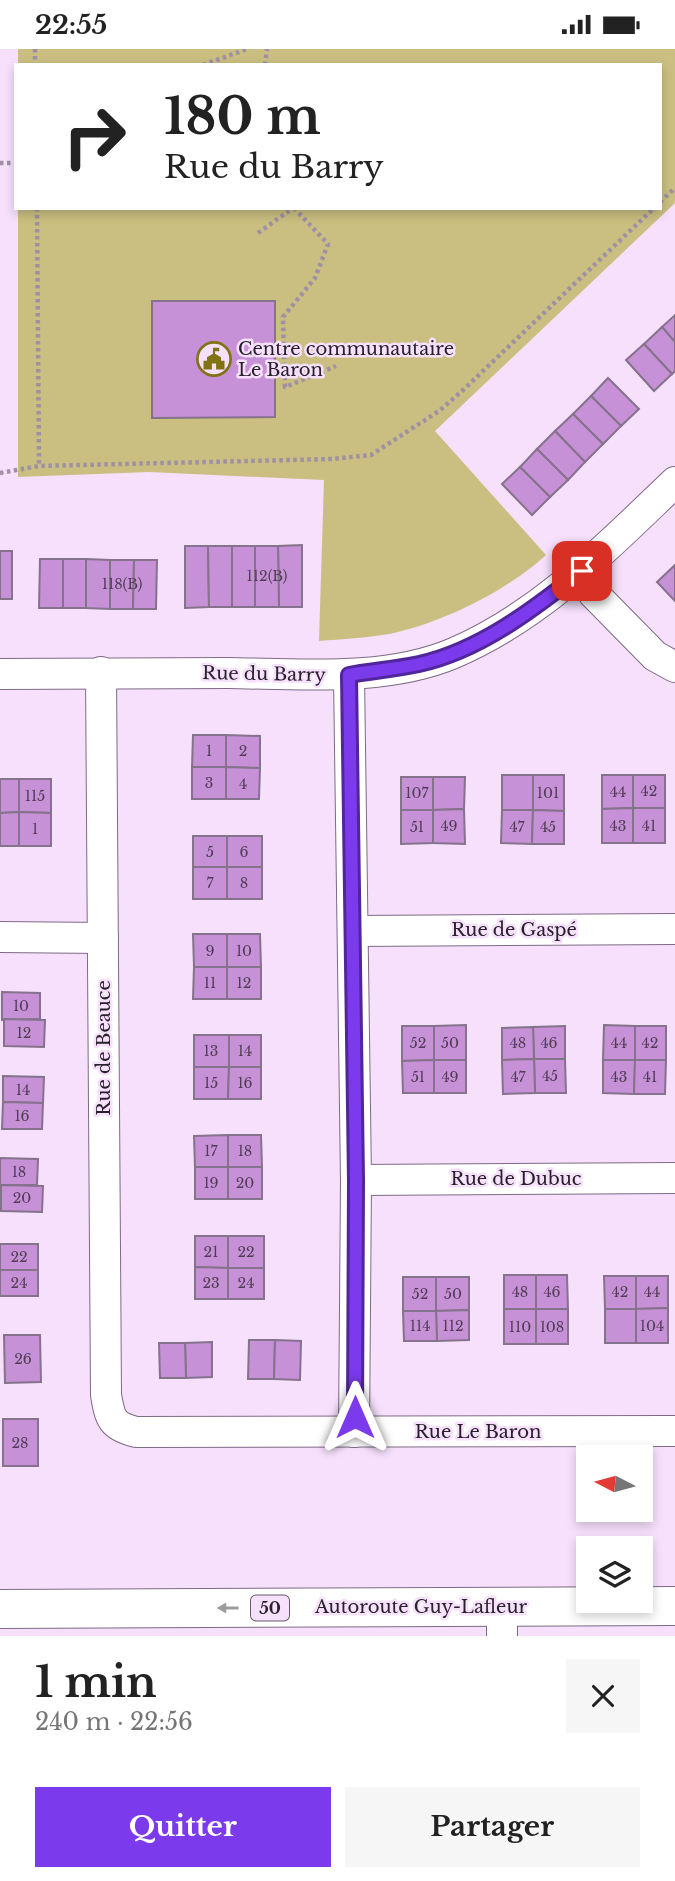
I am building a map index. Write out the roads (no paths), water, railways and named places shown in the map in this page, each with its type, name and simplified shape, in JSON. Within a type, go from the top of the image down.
[{"type":"highway","name":"Autoroute Guy-Lafleur","points":[[0,1609],[502,1621],[675,1606]]},
{"type":"street","name":"Rue du Barry","points":[[0,674],[101,672],[349,675],[420,664],[453,653],[517,619],[582,571],[675,482]]},
{"type":"street","points":[[582,571],[594,594],[655,656],[675,667]]},
{"type":"street","name":"Rue de Beauce","points":[[101,672],[106,1395],[109,1412],[115,1423]]},
{"type":"street","points":[[349,675],[356,1180],[355,1432]]},
{"type":"street","name":"Rue de Gaspé","points":[[354,931],[675,929]]},
{"type":"street","points":[[0,937],[103,938]]},
{"type":"street","name":"Rue de Dubuc","points":[[356,1180],[675,1178]]},
{"type":"street","name":"Rue Le Baron","points":[[115,1423],[136,1432],[675,1431]]},
{"type":"place","name":"Centre communautaire Le Baron","points":[[214,359]]}]
